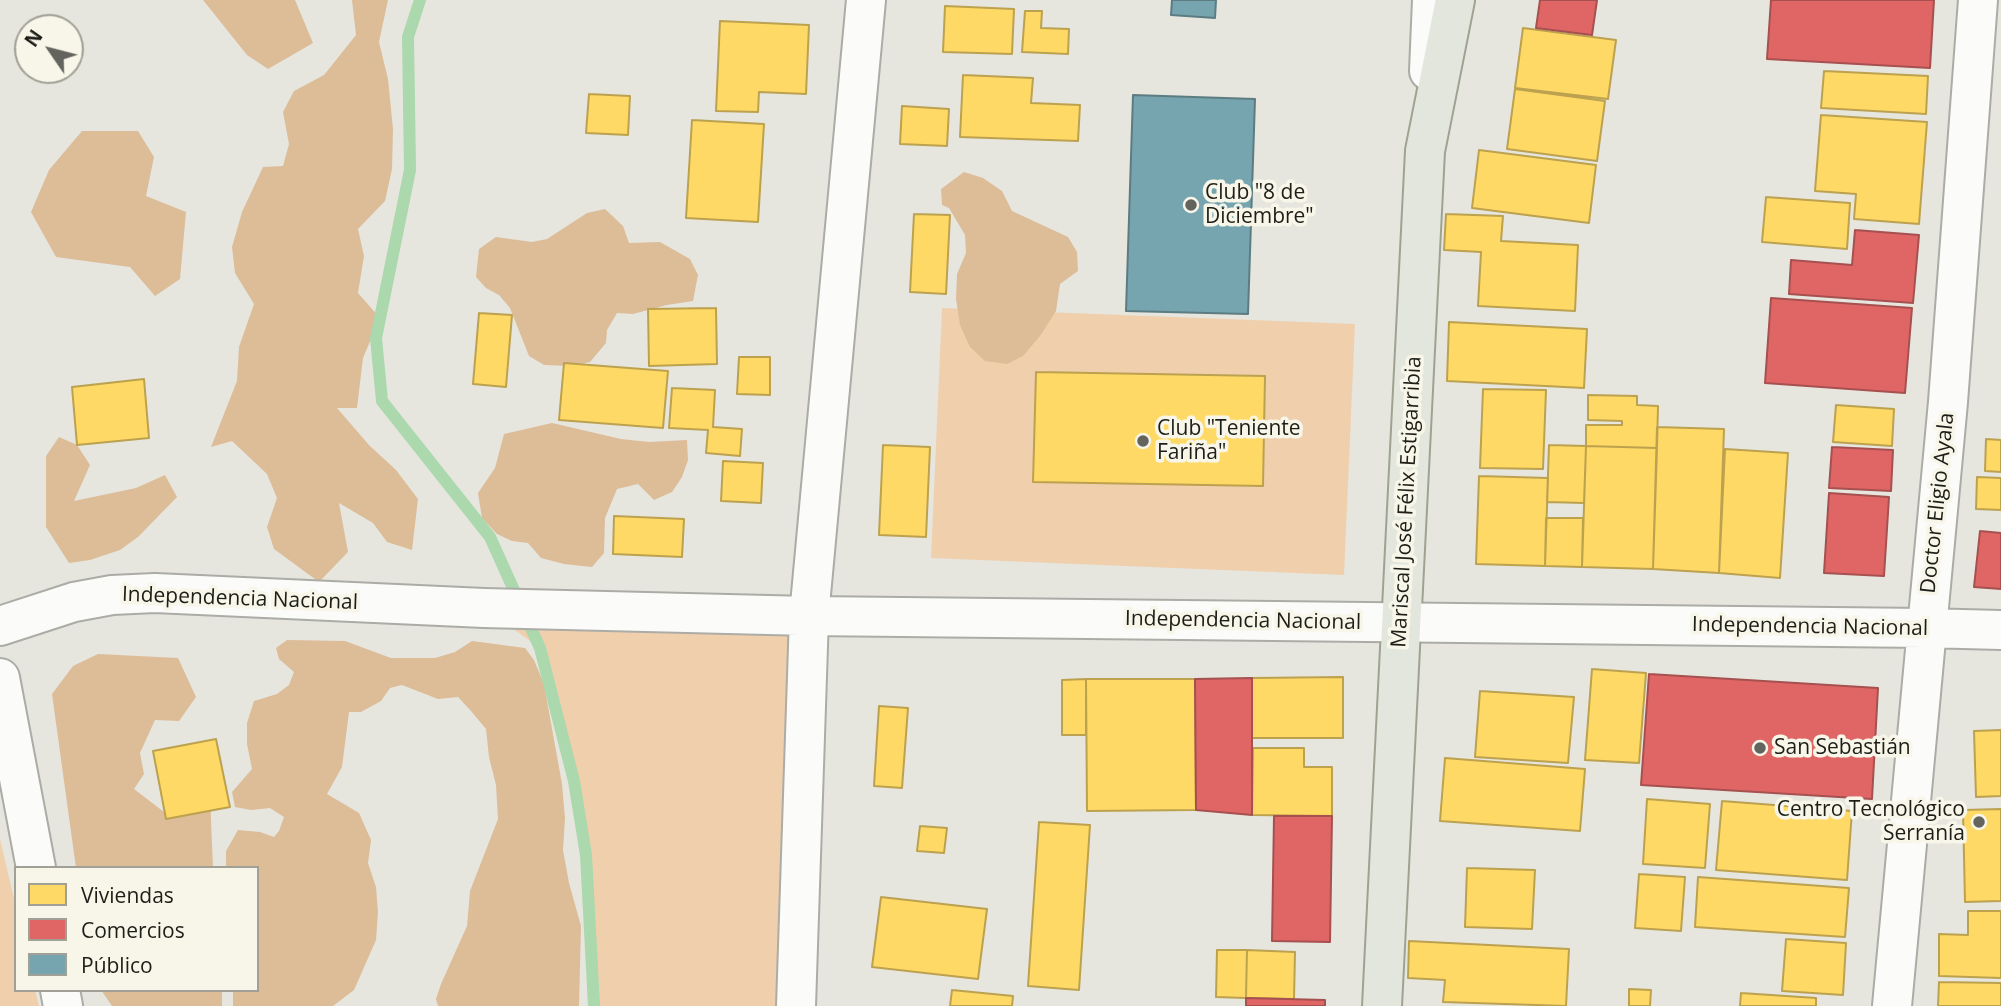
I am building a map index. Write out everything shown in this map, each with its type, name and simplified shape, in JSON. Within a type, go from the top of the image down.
[{"type":"main road","name":"Mariscal José Félix Estigarribia","points":[[1382,1006],[1425,151],[1455,0]]},
{"type":"street","points":[[796,1006],[809,616],[866,0]]},
{"type":"street","points":[[1425,151],[1432,0]]},
{"type":"street","name":"Doctor Eligio Ayala","points":[[1892,1006],[1948,402],[1978,0]]},
{"type":"street","name":"Independencia Nacional","points":[[0,626],[74,602],[112,594],[155,593],[569,611],[809,616],[2001,630]]},
{"type":"street","points":[[0,678],[8,763],[35,866]]},
{"type":"shaded area","points":[[203,0],[295,0],[313,43],[268,69],[247,55]]},
{"type":"shaded area","points":[[352,0],[388,0],[379,42],[388,79],[393,129],[392,169],[385,201],[358,229],[364,256],[358,293],[380,318],[363,358],[357,408],[337,408],[369,445],[396,470],[418,499],[412,550],[387,542],[373,523],[339,503],[348,552],[319,582],[274,549],[267,527],[277,498],[267,474],[232,441],[211,447],[237,381],[239,347],[254,304],[235,273],[232,247],[242,212],[263,167],[283,166],[289,144],[283,112],[294,91],[324,75],[356,35]]},
{"type":"shaded area","points":[[82,131],[138,131],[154,157],[146,196],[186,212],[180,279],[155,296],[130,267],[56,257],[31,212],[49,170]]},
{"type":"shaded area","points":[[964,172],[983,178],[1002,191],[1012,211],[1068,237],[1077,252],[1078,271],[1060,284],[1056,311],[1023,356],[1007,364],[985,361],[970,347],[960,325],[956,299],[957,274],[966,253],[965,235],[949,208],[942,205],[941,189]]},
{"type":"shaded area","points":[[605,209],[623,226],[629,243],[660,242],[690,259],[698,275],[693,301],[633,314],[617,313],[607,330],[606,343],[590,362],[570,366],[544,365],[529,356],[510,308],[499,295],[486,288],[476,277],[479,249],[496,237],[532,242],[547,239],[587,213]]},
{"type":"shaded area","name":"Club \"Teniente Fariña\"","points":[[942,308],[1355,324],[1344,575],[931,558]]},
{"type":"shaded area","points":[[552,423],[621,439],[649,442],[687,440],[688,460],[682,477],[672,492],[654,500],[638,484],[617,489],[605,518],[604,553],[592,567],[541,558],[528,543],[512,541],[497,534],[482,518],[478,493],[495,468],[504,434]]},
{"type":"shaded area","points":[[59,437],[77,445],[90,465],[74,501],[136,488],[165,475],[177,497],[138,537],[120,550],[90,560],[69,563],[46,527],[46,456]]},
{"type":"shaded area","points":[[484,608],[809,616],[796,1006],[594,1006],[586,855],[574,781],[540,648]]},
{"type":"shaded area","points":[[287,640],[345,641],[391,658],[435,658],[455,652],[472,641],[525,648],[534,660],[544,684],[562,784],[565,818],[563,850],[581,926],[579,1006],[438,1006],[436,999],[441,984],[467,926],[470,891],[498,819],[496,785],[486,729],[458,697],[438,699],[402,685],[390,688],[381,701],[361,712],[349,712],[342,767],[327,794],[359,813],[371,840],[368,863],[376,887],[376,940],[354,990],[333,1006],[233,1006],[233,992],[259,992],[259,866],[226,866],[226,851],[238,830],[260,832],[274,837],[284,817],[270,808],[251,810],[235,807],[232,792],[252,769],[247,744],[247,723],[254,701],[277,694],[289,685],[294,672],[279,659],[276,648]]},
{"type":"shaded area","points":[[98,654],[178,658],[196,697],[179,721],[155,720],[140,753],[144,774],[134,789],[164,812],[210,796],[213,866],[76,866],[52,694],[73,666]]},
{"type":"shaded area","points":[[0,839],[14,898],[14,992],[36,992],[39,1006],[0,1006]]},
{"type":"shaded area","points":[[102,992],[222,992],[222,1006],[112,1006]]},
{"type":"building: Viviendas","points":[[945,6],[1014,9],[1012,54],[943,52]]},
{"type":"building: Viviendas","points":[[1025,11],[1042,11],[1041,28],[1069,29],[1068,54],[1022,52]]},
{"type":"building: Viviendas","points":[[720,21],[809,25],[806,94],[759,92],[758,112],[716,111]]},
{"type":"building: Viviendas","points":[[1523,28],[1616,40],[1608,99],[1515,88]]},
{"type":"building: Viviendas","points":[[1824,71],[1928,76],[1926,114],[1821,108]]},
{"type":"building: Viviendas","points":[[963,75],[1033,78],[1031,103],[1080,105],[1078,141],[960,137]]},
{"type":"building: Viviendas","points":[[1515,89],[1605,101],[1597,161],[1507,149]]},
{"type":"building: Viviendas","points":[[589,94],[630,96],[628,135],[586,133]]},
{"type":"building: Viviendas","points":[[902,106],[949,109],[947,146],[900,144]]},
{"type":"building: Viviendas","points":[[1821,115],[1927,122],[1919,224],[1854,219],[1856,194],[1815,191]]},
{"type":"building: Viviendas","points":[[692,120],[764,124],[758,222],[686,218]]},
{"type":"building: Viviendas","points":[[1479,150],[1596,165],[1589,223],[1472,208]]},
{"type":"building: Viviendas","points":[[1766,197],[1850,203],[1847,249],[1762,242]]},
{"type":"building: Viviendas","points":[[914,214],[950,215],[946,294],[910,292]]},
{"type":"building: Viviendas","points":[[1446,214],[1503,216],[1501,241],[1578,245],[1575,311],[1478,306],[1481,252],[1444,250]]},
{"type":"building: Viviendas","points":[[716,308],[717,364],[649,366],[648,309]]},
{"type":"building: Viviendas","points":[[479,313],[512,315],[506,387],[473,384]]},
{"type":"building: Viviendas","points":[[1449,322],[1587,329],[1584,388],[1447,381]]},
{"type":"building: Viviendas","points":[[739,357],[770,357],[770,395],[737,394]]},
{"type":"building: Viviendas","points":[[564,363],[668,371],[663,428],[559,420]]},
{"type":"building: Viviendas","points":[[1036,372],[1265,376],[1263,486],[1033,482]]},
{"type":"building: Viviendas","points":[[144,379],[149,438],[77,445],[72,387]]},
{"type":"building: Viviendas","points":[[672,388],[715,390],[713,427],[742,429],[740,456],[706,453],[708,430],[669,428]]},
{"type":"building: Viviendas","points":[[1483,389],[1546,390],[1543,469],[1480,468]]},
{"type":"building: Viviendas","points":[[1588,395],[1637,396],[1637,405],[1658,406],[1657,448],[1586,446],[1586,425],[1622,425],[1622,421],[1588,420]]},
{"type":"building: Viviendas","points":[[1836,405],[1894,409],[1892,446],[1833,442]]},
{"type":"building: Viviendas","points":[[1657,427],[1724,429],[1719,573],[1653,569]]},
{"type":"building: Viviendas","points":[[1986,439],[2001,440],[2001,472],[1985,471]]},
{"type":"building: Viviendas","points":[[883,445],[930,447],[926,537],[879,535]]},
{"type":"building: Viviendas","points":[[1549,445],[1586,446],[1584,503],[1547,502]]},
{"type":"building: Viviendas","points":[[1586,446],[1657,448],[1653,569],[1582,567]]},
{"type":"building: Viviendas","points":[[1725,449],[1788,453],[1780,578],[1719,573]]},
{"type":"building: Viviendas","points":[[723,461],[763,463],[761,503],[721,501]]},
{"type":"building: Viviendas","points":[[1479,476],[1548,478],[1545,566],[1476,564]]},
{"type":"building: Viviendas","points":[[1977,477],[2001,478],[2001,510],[1976,509]]},
{"type":"building: Viviendas","points":[[614,516],[684,519],[682,557],[613,554]]},
{"type":"building: Viviendas","points":[[1546,518],[1583,518],[1582,567],[1545,566]]},
{"type":"building: Viviendas","points":[[1592,669],[1646,673],[1639,763],[1585,760]]},
{"type":"building: Viviendas","points":[[1343,677],[1343,738],[1252,738],[1252,678]]},
{"type":"building: Viviendas","points":[[1086,679],[1086,735],[1062,735],[1062,680]]},
{"type":"building: Viviendas","points":[[1086,679],[1195,679],[1196,810],[1087,811]]},
{"type":"building: Viviendas","points":[[1480,691],[1574,697],[1568,763],[1475,757]]},
{"type":"building: Viviendas","points":[[879,706],[908,708],[902,788],[874,786]]},
{"type":"building: Viviendas","points":[[2001,730],[2001,796],[1976,797],[1974,731]]},
{"type":"building: Viviendas","points":[[216,739],[230,807],[166,819],[153,751]]},
{"type":"building: Viviendas","points":[[1253,748],[1304,748],[1304,767],[1332,767],[1332,816],[1252,815]]},
{"type":"building: Viviendas","points":[[1445,758],[1585,769],[1580,831],[1440,821]]},
{"type":"building: Viviendas","points":[[1647,799],[1710,804],[1705,868],[1643,864]]},
{"type":"building: Viviendas","points":[[1722,801],[1852,811],[1847,880],[1716,870]]},
{"type":"building: Viviendas","points":[[2001,809],[2001,901],[1965,902],[1963,810]]},
{"type":"building: Viviendas","points":[[1039,822],[1090,825],[1079,990],[1028,986]]},
{"type":"building: Viviendas","points":[[920,826],[947,828],[944,853],[917,851]]},
{"type":"building: Viviendas","points":[[1467,868],[1535,870],[1532,929],[1465,927]]},
{"type":"building: Viviendas","points":[[1639,874],[1685,877],[1681,931],[1635,928]]},
{"type":"building: Viviendas","points":[[1698,877],[1849,888],[1845,937],[1695,927]]},
{"type":"building: Viviendas","points":[[881,897],[987,909],[978,979],[872,967]]},
{"type":"building: Viviendas","points":[[1968,911],[2001,911],[2001,978],[1939,976],[1939,934],[1968,935]]},
{"type":"building: Viviendas","points":[[1786,939],[1846,943],[1843,995],[1782,991]]},
{"type":"building: Viviendas","points":[[1409,941],[1569,949],[1566,1006],[1443,1002],[1445,980],[1408,978]]},
{"type":"building: Viviendas","points":[[1217,950],[1247,950],[1246,998],[1216,997]]},
{"type":"building: Viviendas","points":[[1247,950],[1295,952],[1294,999],[1246,998]]},
{"type":"building: Viviendas","points":[[1939,982],[2001,983],[2001,1006],[1938,1006]]},
{"type":"building: Viviendas","points":[[1629,989],[1651,990],[1650,1006],[1629,1006]]},
{"type":"building: Viviendas","points":[[952,990],[1013,996],[1012,1006],[950,1006]]},
{"type":"building: Viviendas","points":[[1741,993],[1816,998],[1816,1006],[1740,1006]]},
{"type":"building: Comercios","points":[[1540,0],[1597,0],[1592,35],[1536,28]]},
{"type":"building: Comercios","points":[[1771,0],[1934,0],[1930,68],[1767,59]]},
{"type":"building: Comercios","points":[[1855,230],[1919,235],[1913,303],[1789,294],[1791,260],[1852,265]]},
{"type":"building: Comercios","points":[[1771,298],[1912,308],[1905,393],[1765,383]]},
{"type":"building: Comercios","points":[[1832,447],[1893,450],[1891,491],[1829,488]]},
{"type":"building: Comercios","points":[[1829,493],[1889,497],[1884,576],[1824,573]]},
{"type":"building: Comercios","points":[[1980,531],[2001,533],[2001,589],[1974,587]]},
{"type":"building: Comercios","name":"San Sebastián","points":[[1649,674],[1878,688],[1872,799],[1641,785]]},
{"type":"building: Comercios","points":[[1252,678],[1252,815],[1196,810],[1195,679]]},
{"type":"building: Comercios","points":[[1274,816],[1332,816],[1330,942],[1272,941]]},
{"type":"building: Comercios","points":[[1246,998],[1325,1000],[1325,1006],[1246,1006]]},
{"type":"building: Público","points":[[1172,0],[1216,0],[1215,18],[1171,15]]},
{"type":"building: Público","name":"Club \"8 de Diciembre\"","points":[[1133,95],[1255,99],[1248,314],[1126,311]]},
{"type":"waterway","points":[[420,0],[408,37],[410,170],[376,338],[382,401],[490,537],[540,648],[574,781],[586,855],[594,1006]]},
{"type":"place","name":"Club \"8 de Diciembre\"","points":[[1191,205]]},
{"type":"place","name":"Club \"Teniente Fariña\"","points":[[1143,441]]},
{"type":"place","name":"San Sebastián","points":[[1760,748]]},
{"type":"place","name":"Centro Tecnológico Serranía","points":[[1979,822]]}]
